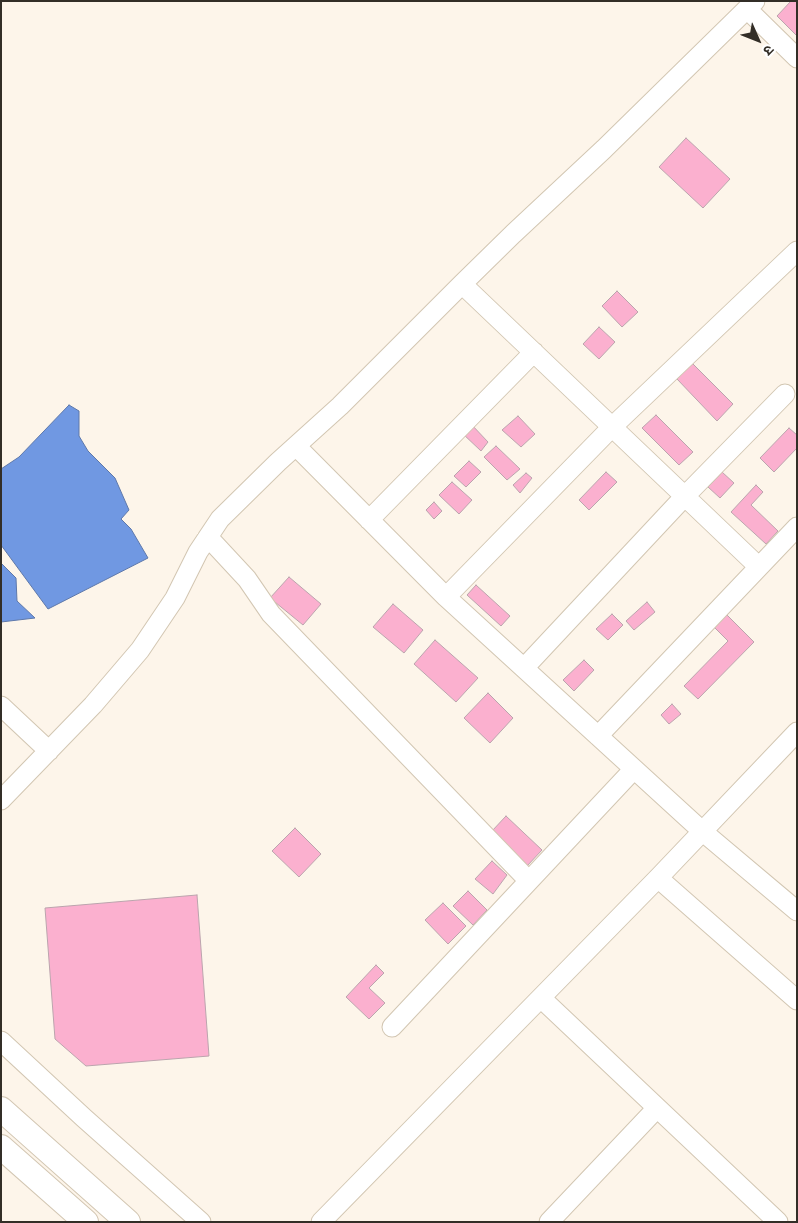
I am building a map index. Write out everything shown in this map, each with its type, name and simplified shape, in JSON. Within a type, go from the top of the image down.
[{"type":"street","points":[[1,800],[93,705],[140,650],[175,598],[198,552],[220,519],[250,488],[340,406],[513,234],[604,149],[751,5],[797,58]]},
{"type":"street","points":[[446,597],[612,427],[797,251]]},
{"type":"street","points":[[462,284],[759,567]]},
{"type":"street","points":[[369,520],[534,352]]},
{"type":"street","points":[[524,668],[685,496],[785,394]]},
{"type":"street","points":[[296,446],[446,597],[702,831],[797,911]]},
{"type":"street","points":[[598,736],[797,527]]},
{"type":"street","points":[[208,537],[247,579],[271,614],[529,881]]},
{"type":"street","points":[[1,706],[49,751]]},
{"type":"street","points":[[321,1222],[658,878],[797,732]]},
{"type":"street","points":[[392,1027],[634,769]]},
{"type":"street","points":[[658,878],[797,1000]]},
{"type":"street","points":[[541,998],[776,1221]]},
{"type":"street","points":[[1,1041],[201,1222]]},
{"type":"street","points":[[549,1222],[657,1108]]},
{"type":"street","points":[[1,1109],[128,1222]]},
{"type":"street","points":[[1,1147],[86,1222]]},
{"type":"water","points":[[69,405],[79,411],[79,436],[88,451],[115,478],[129,510],[121,519],[131,529],[148,558],[48,609],[1,545],[1,469],[19,457]]},
{"type":"water","points":[[1,563],[16,578],[17,601],[35,618],[1,622]]},
{"type":"building","points":[[791,1],[797,1],[797,36],[777,16]]},
{"type":"building","points":[[686,138],[730,179],[703,208],[659,167]]},
{"type":"building","points":[[617,291],[638,312],[622,327],[602,306]]},
{"type":"building","points":[[599,327],[615,342],[599,359],[583,344]]},
{"type":"building","points":[[692,363],[733,404],[717,421],[677,379]]},
{"type":"building","points":[[656,415],[693,452],[679,465],[642,428]]},
{"type":"building","points":[[518,416],[535,434],[521,447],[502,430]]},
{"type":"building","points":[[471,424],[488,442],[481,451],[462,433]]},
{"type":"building","points":[[789,428],[797,435],[797,448],[774,472],[760,458]]},
{"type":"building","points":[[496,446],[520,469],[507,480],[484,457]]},
{"type":"building","points":[[469,461],[481,472],[466,487],[454,476]]},
{"type":"building","points":[[606,472],[617,482],[589,510],[579,500]]},
{"type":"building","points":[[722,472],[734,483],[720,498],[708,487]]},
{"type":"building","points":[[526,473],[532,478],[520,493],[513,485]]},
{"type":"building","points":[[452,482],[472,500],[459,514],[439,495]]},
{"type":"building","points":[[756,485],[763,492],[751,505],[778,531],[766,544],[731,512]]},
{"type":"building","points":[[434,502],[442,511],[434,519],[426,510]]},
{"type":"building","points":[[289,577],[321,604],[303,625],[270,598]]},
{"type":"building","points":[[476,585],[510,616],[501,626],[467,595]]},
{"type":"building","points":[[647,602],[655,612],[634,630],[626,621]]},
{"type":"building","points":[[393,604],[423,630],[404,653],[373,627]]},
{"type":"building","points":[[721,609],[754,642],[698,699],[684,686],[728,641],[708,621]]},
{"type":"building","points":[[612,614],[623,625],[608,640],[596,629]]},
{"type":"building","points":[[435,640],[478,678],[456,702],[414,664]]},
{"type":"building","points":[[584,660],[594,670],[574,691],[563,680]]},
{"type":"building","points":[[488,693],[513,718],[490,743],[464,718]]},
{"type":"building","points":[[672,704],[681,714],[669,724],[661,715]]},
{"type":"building","points":[[506,816],[542,850],[527,866],[492,831]]},
{"type":"building","points":[[295,828],[321,854],[299,877],[272,851]]},
{"type":"building","points":[[492,861],[507,875],[493,894],[475,879]]},
{"type":"building","points":[[468,891],[487,910],[473,925],[453,906]]},
{"type":"building","points":[[197,895],[209,1056],[86,1066],[55,1039],[45,908]]},
{"type":"building","points":[[443,903],[466,926],[448,944],[425,920]]},
{"type":"building","points":[[376,965],[384,973],[369,988],[385,1003],[369,1019],[346,997]]}]
